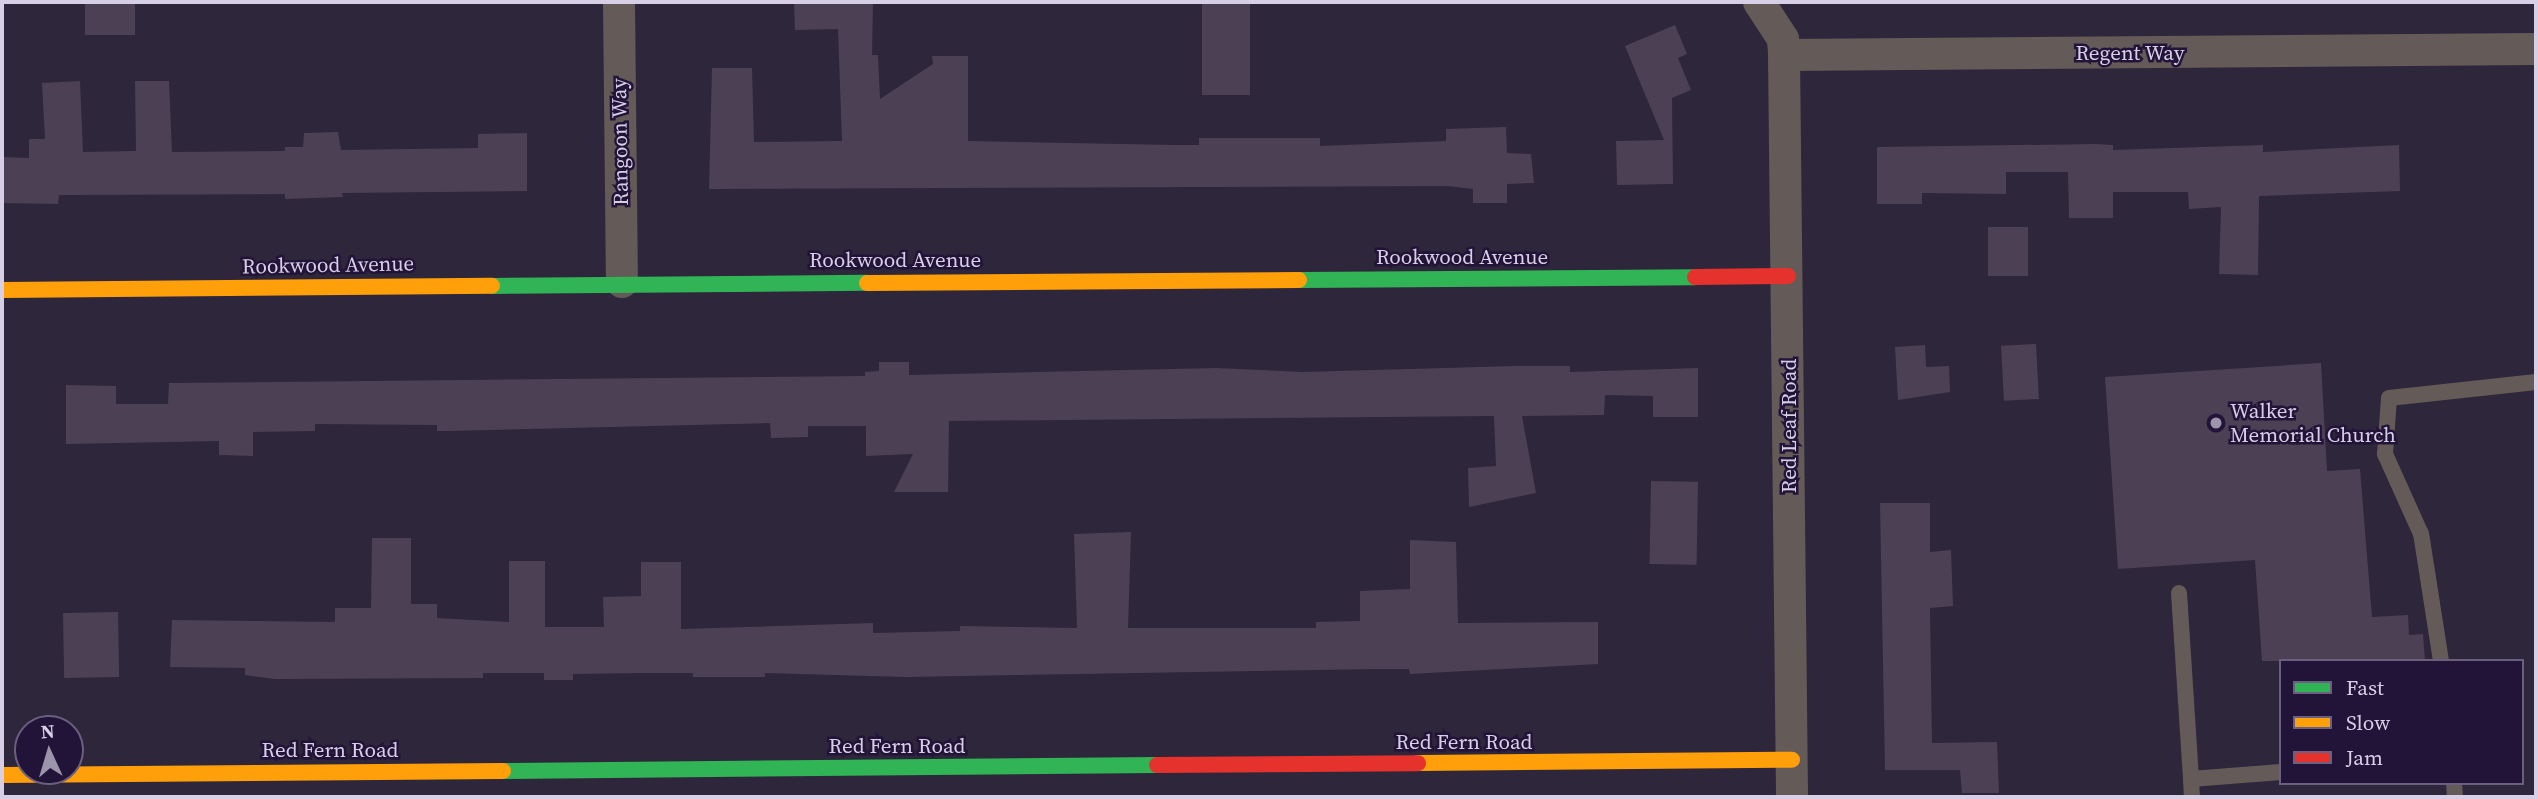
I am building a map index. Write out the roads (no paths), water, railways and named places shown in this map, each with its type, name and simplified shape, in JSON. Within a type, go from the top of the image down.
[{"type":"street","name":"Rangoon Way","points":[[619,2],[622,282]]},
{"type":"street","points":[[1759,2],[1783,39],[1784,55]]},
{"type":"street","name":"Regent Way","points":[[1784,55],[2536,49]]},
{"type":"street","name":"Red Leaf Road","points":[[1784,55],[1792,797]]},
{"type":"street","name":"Rookwood Avenue","points":[[2,290],[622,282],[1788,276]]},
{"type":"street","name":"Red Fern Road","points":[[2,775],[1792,760]]},
{"type":"lane","points":[[2441,659],[2421,534],[2385,454],[2389,398],[2536,382]]},
{"type":"lane","points":[[2179,593],[2192,797]]},
{"type":"lane","points":[[2191,779],[2279,772]]},
{"type":"place","name":"Walker Memorial Church","points":[[2216,423]]}]
